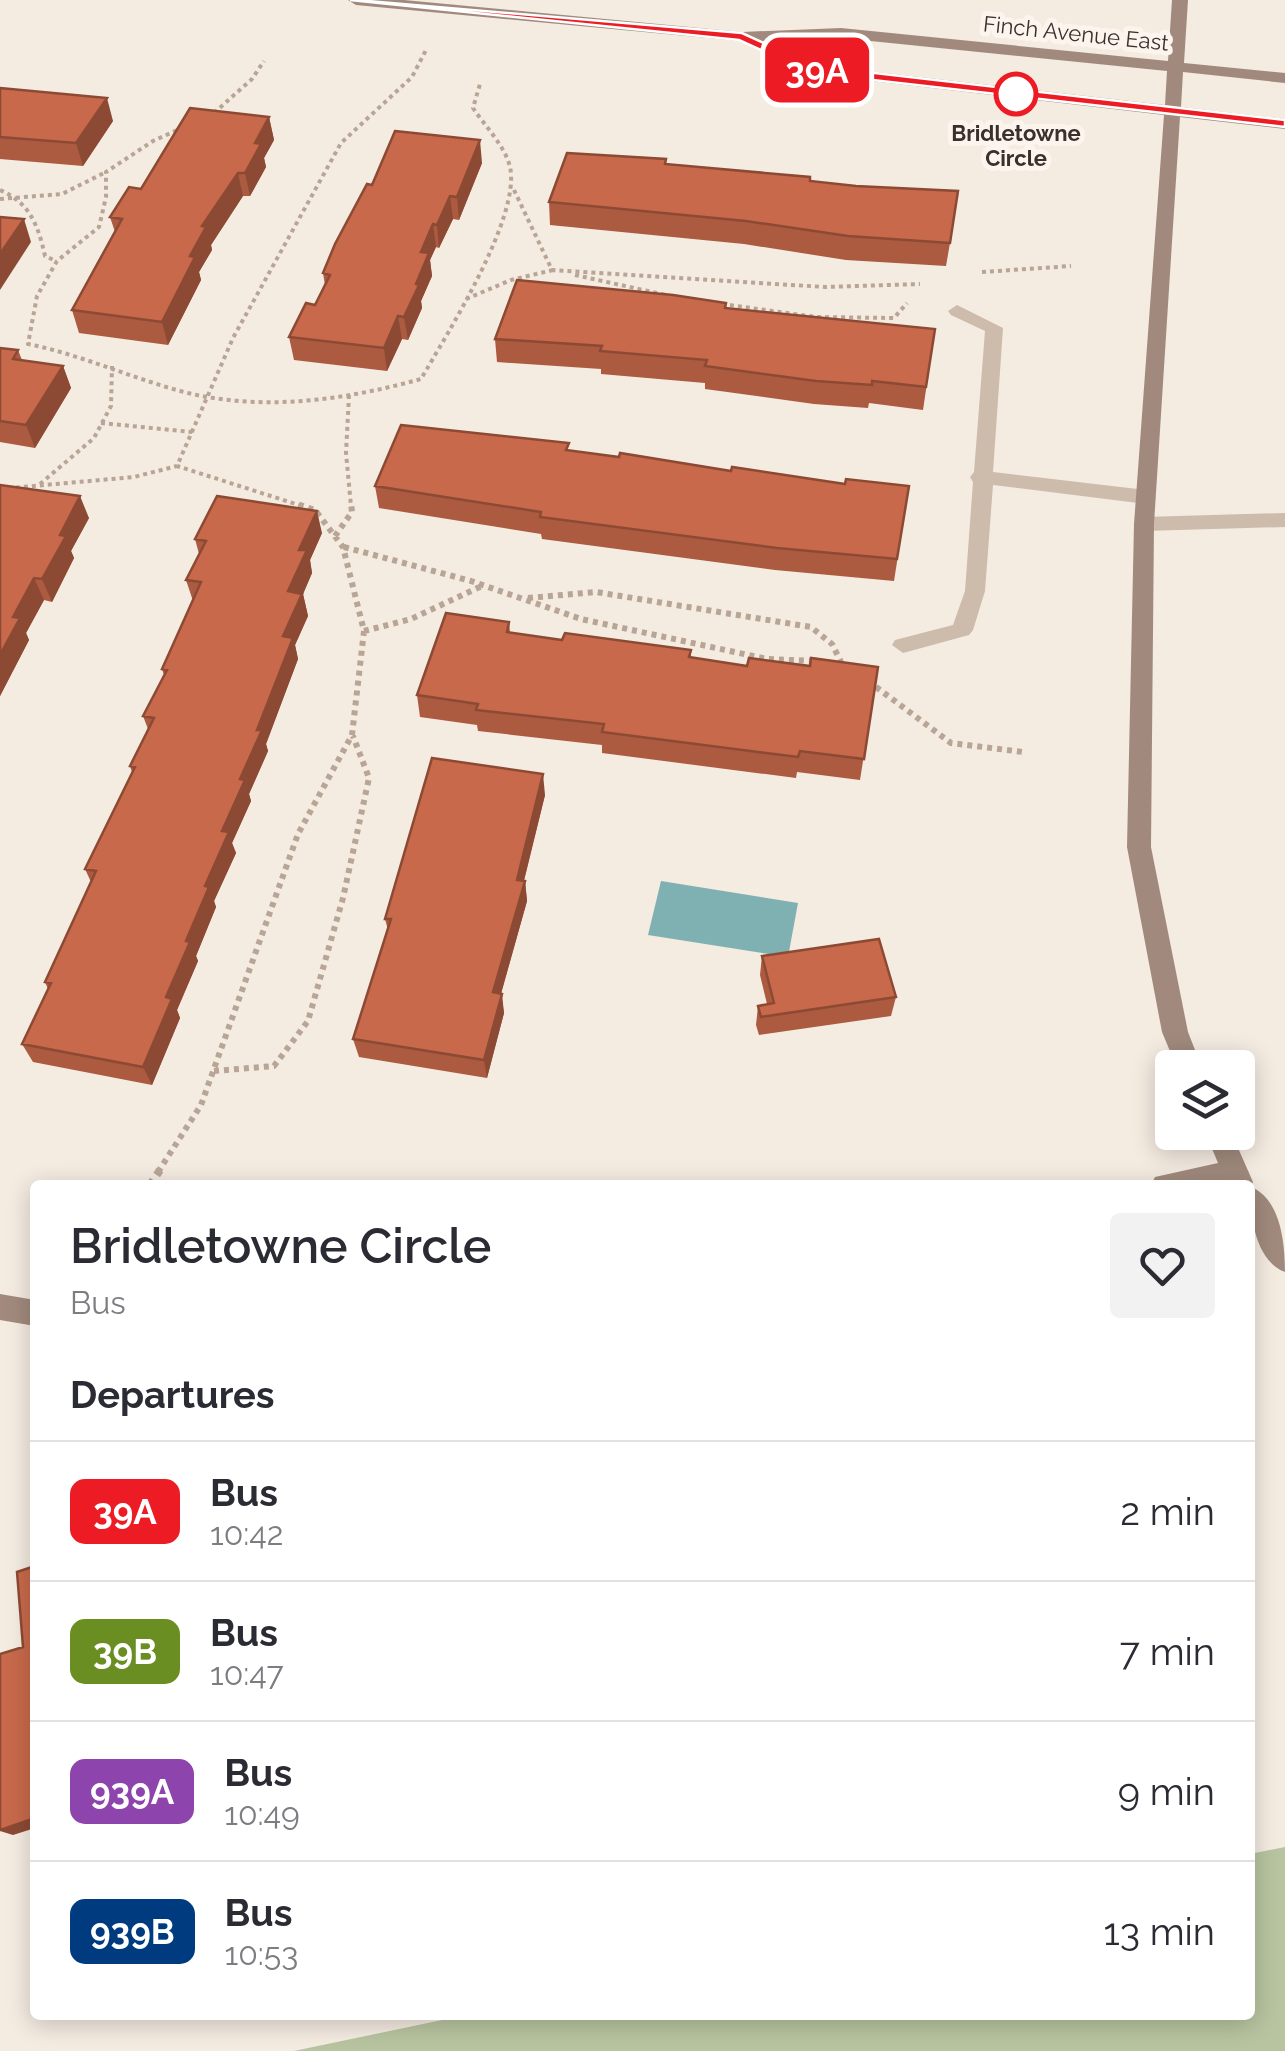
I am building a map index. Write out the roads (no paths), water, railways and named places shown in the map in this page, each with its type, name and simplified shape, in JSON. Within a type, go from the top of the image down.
[{"type":"main road","name":"Finch Avenue East","points":[[356,0],[742,37],[841,33],[1285,78]]},
{"type":"main road","points":[[1180,0],[1144,524],[1139,846],[1175,1032],[1182,1050]]},
{"type":"main road","name":"Finch Avenue East","points":[[742,37],[811,70],[1285,124]]},
{"type":"main road","points":[[1226,1150],[1238,1178]]},
{"type":"main road","points":[[1255,1208],[1285,1259]]},
{"type":"main road","points":[[0,1307],[30,1312]]},
{"type":"lane","points":[[903,645],[962,630],[975,591],[980,477],[994,328],[957,311]]},
{"type":"lane","points":[[980,477],[1146,497]]},
{"type":"lane","points":[[1144,524],[1285,520]]},
{"type":"water","points":[[661,881],[798,903],[788,957],[648,935]]},
{"type":"place","name":"Bridletowne Circle","points":[[1016,94]]}]
